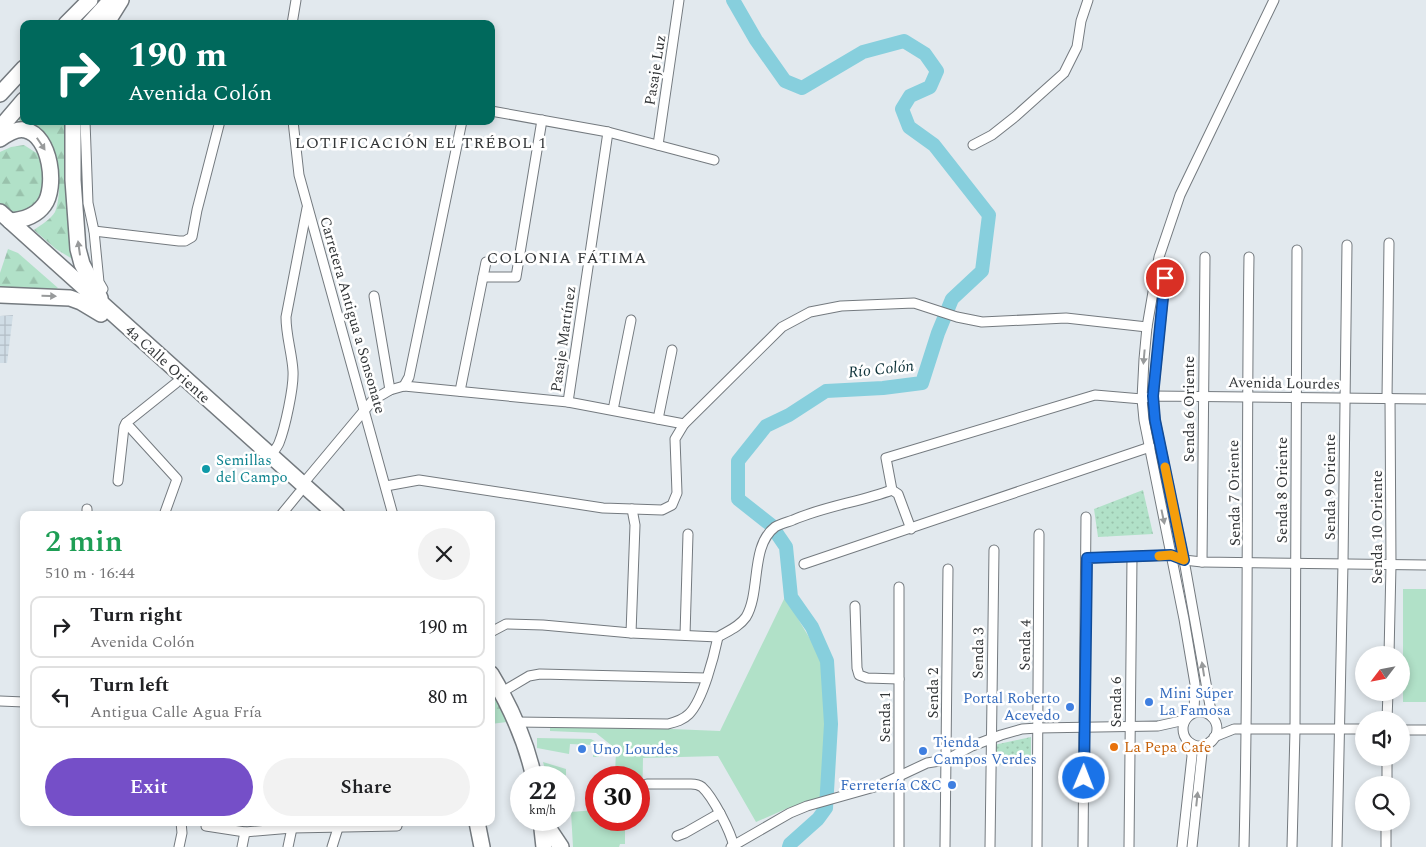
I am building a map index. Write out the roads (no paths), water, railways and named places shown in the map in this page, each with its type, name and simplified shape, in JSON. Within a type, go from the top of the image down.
[{"type":"highway","points":[[70,20],[90,0]]},
{"type":"highway","points":[[93,20],[111,0]]},
{"type":"highway","points":[[108,20],[121,0]]},
{"type":"highway","points":[[0,94],[20,72]]},
{"type":"highway","points":[[0,128],[20,105]]},
{"type":"highway","points":[[73,125],[78,249],[82,264],[103,311]]},
{"type":"highway","points":[[0,138],[18,130],[32,133],[43,145],[50,170],[50,188],[45,204],[26,218],[3,219]]},
{"type":"highway","name":"4a Calle Oriente","points":[[3,219],[103,311],[176,383],[301,489],[331,511]]},
{"type":"highway","points":[[0,295],[58,296],[70,298],[103,311]]},
{"type":"highway","name":"4a Calle Oriente","points":[[103,311],[122,322],[270,456],[320,511]]},
{"type":"highway","points":[[496,683],[516,722],[528,752],[531,766]]},
{"type":"highway","points":[[477,826],[482,847]]},
{"type":"highway","points":[[543,831],[544,847]]},
{"type":"highway","points":[[550,831],[562,847]]},
{"type":"street","points":[[293,20],[296,0]]},
{"type":"street","name":"Pasaje Luz","points":[[658,145],[679,0]]},
{"type":"street","points":[[973,145],[992,135],[1016,116],[1064,72],[1077,47],[1081,21],[1088,0]]},
{"type":"street","points":[[1194,712],[1195,684],[1184,619],[1144,420],[1142,399],[1147,327],[1159,257],[1180,195],[1274,0]]},
{"type":"street","points":[[495,111],[608,132],[714,160]]},
{"type":"street","points":[[483,277],[516,277],[542,120]]},
{"type":"street","points":[[85,125],[88,203],[94,231],[99,282],[122,322]]},
{"type":"street","points":[[94,231],[179,241],[185,241],[192,237],[219,125]]},
{"type":"street","name":"Carretera Antigua a Sonsonate","points":[[293,125],[299,175],[393,511]]},
{"type":"street","points":[[404,386],[409,377],[461,125]]},
{"type":"street","name":"Pasaje Martínez","points":[[568,402],[608,132]]},
{"type":"street","points":[[270,456],[278,446],[282,434],[293,382],[293,370],[286,334],[286,317],[308,206]]},
{"type":"street","name":"Senda 10 Oriente","points":[[1389,243],[1388,398],[1391,565],[1389,646]]},
{"type":"street","name":"Senda 9 Oriente","points":[[1337,847],[1343,563],[1346,245]]},
{"type":"street","name":"Senda 8 Oriente","points":[[1292,847],[1295,730],[1297,250]]},
{"type":"street","points":[[1159,257],[1165,278],[1153,396],[1155,420],[1216,729],[1213,739],[1204,747],[1201,759],[1192,847]]},
{"type":"street","name":"Senda 6 Oriente","points":[[1202,562],[1205,257]]},
{"type":"street","name":"Senda 7 Oriente","points":[[1244,847],[1247,729],[1249,257]]},
{"type":"street","points":[[460,391],[486,262]]},
{"type":"street","points":[[374,296],[390,390]]},
{"type":"street","points":[[386,486],[419,480],[603,508],[662,510],[672,505],[677,493],[675,439],[684,424],[782,327],[810,312],[841,306],[914,303],[956,318],[982,322],[1066,318],[1147,327]]},
{"type":"street","points":[[613,410],[631,320]]},
{"type":"street","points":[[658,419],[672,350]]},
{"type":"street","points":[[118,481],[126,423],[176,383]]},
{"type":"street","points":[[283,511],[365,408],[373,400],[390,390],[404,386],[568,402],[684,424]]},
{"type":"street","points":[[910,529],[898,494],[892,490],[886,458],[1095,395],[1142,399]]},
{"type":"street","name":"Avenida Lourdes","points":[[1142,399],[1153,396],[1247,396],[1426,399]]},
{"type":"street","points":[[126,423],[177,479],[165,511]]},
{"type":"street","points":[[804,564],[1150,447]]},
{"type":"street","points":[[495,630],[506,624],[543,625],[631,633],[718,637],[739,625],[746,616],[754,594],[757,570],[766,537],[776,527],[812,512],[865,500],[892,490]]},
{"type":"street","points":[[631,633],[635,525],[632,509]]},
{"type":"street","points":[[1083,847],[1086,517]]},
{"type":"street","points":[[685,635],[688,534]]},
{"type":"street","name":"Senda 4","points":[[1037,847],[1039,534]]},
{"type":"street","name":"Senda 3","points":[[990,847],[994,550]]},
{"type":"street","points":[[1087,558],[1132,558],[1171,555],[1184,560],[1248,564],[1343,563],[1426,565]]},
{"type":"street","name":"Senda 6","points":[[1129,847],[1132,558]]},
{"type":"street","name":"Senda 2","points":[[945,847],[948,569]]},
{"type":"street","name":"Senda 1","points":[[898,847],[899,587]]},
{"type":"street","points":[[855,606],[857,668],[859,676],[899,679]]},
{"type":"street","points":[[516,722],[668,724],[678,722],[696,706],[713,658],[718,637]]},
{"type":"street","points":[[496,683],[540,674],[706,678]]},
{"type":"street","points":[[0,701],[20,702]]},
{"type":"street","points":[[650,784],[698,784],[708,793],[720,813],[733,846],[790,813],[807,806],[878,786],[927,763],[946,760],[990,739],[1022,730],[1038,728],[1158,726],[1185,720],[1194,712],[1204,712],[1234,729]]},
{"type":"street","points":[[1182,847],[1192,756],[1188,740],[1183,732],[1185,720]]},
{"type":"street","points":[[1158,726],[1173,730],[1188,740],[1203,745],[1234,729],[1355,729]]},
{"type":"street","points":[[1410,730],[1426,730]]},
{"type":"street","points":[[677,836],[720,813]]},
{"type":"street","points":[[179,847],[181,826]]},
{"type":"street","points":[[206,826],[245,832],[292,828],[368,826]]},
{"type":"street","points":[[288,847],[292,828]]},
{"type":"street","points":[[332,847],[338,828]]},
{"type":"street","points":[[1386,831],[1386,847]]},
{"type":"street","points":[[242,847],[245,832]]},
{"type":"waterway","name":"Río Colón","points":[[733,0],[756,40],[785,81],[802,88],[863,52],[904,41],[925,54],[937,71],[930,87],[910,96],[902,109],[909,127],[934,145],[989,215],[982,271],[952,299],[938,333],[922,383],[883,388],[826,391],[789,415],[766,426],[738,461],[738,499],[771,525],[786,547],[791,597],[812,627],[827,661],[831,724],[826,808],[818,819],[789,847]]},
{"type":"place","name":"Semillas del Campo","points":[[206,469]]},
{"type":"place","name":"Mini Súper La Famosa","points":[[1149,702]]},
{"type":"place","name":"Portal Roberto Acevedo","points":[[1070,707]]},
{"type":"place","name":"La Pepa Cafe","points":[[1114,747]]},
{"type":"place","name":"Uno Lourdes","points":[[582,749]]},
{"type":"place","name":"Tienda Campos Verdes","points":[[923,751]]},
{"type":"place","name":"Ferretería C&C","points":[[952,785]]},
{"type":"district","name":"LOTIFICACIÓN EL TRÉBOL 1","points":[[421,142]]},
{"type":"district","name":"COLONIA FÁTIMA","points":[[567,257]]}]
